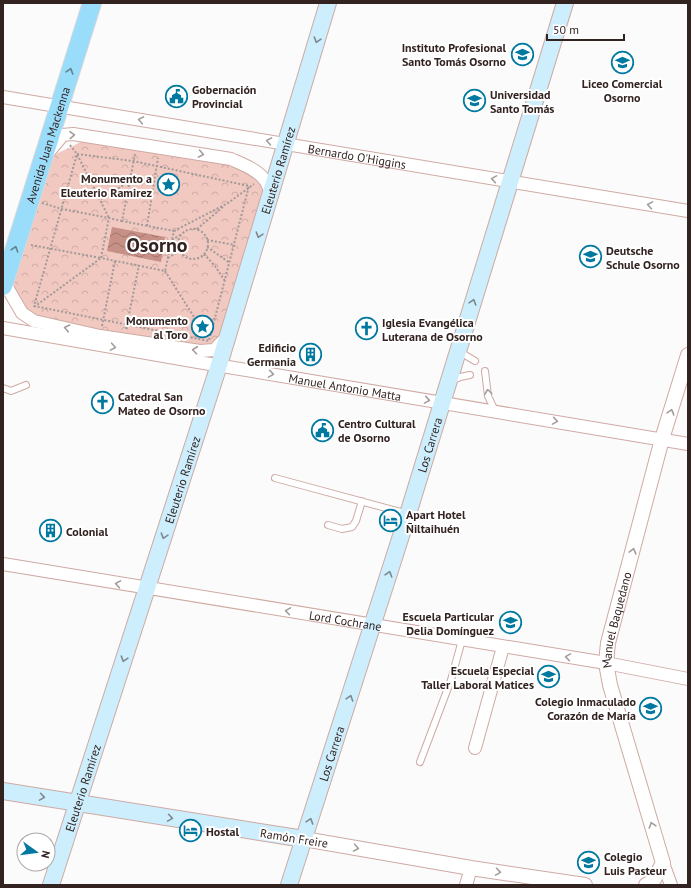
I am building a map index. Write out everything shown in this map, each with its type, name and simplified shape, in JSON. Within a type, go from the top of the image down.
[{"type":"main road","name":"Avenida Juan Mackenna","points":[[4,284],[92,3]]},
{"type":"main road","name":"Eleuterio Ramírez","points":[[51,885],[147,588],[214,352],[228,336],[328,3]]},
{"type":"main road","name":"Los Carrera","points":[[289,885],[443,403],[565,3]]},
{"type":"main road","name":"Ramón Freire","points":[[3,791],[304,839]]},
{"type":"street","name":"Bernardo O'Higgins","points":[[3,97],[688,211]]},
{"type":"street","points":[[43,158],[63,136],[73,134],[138,143],[231,159],[244,164],[265,179],[271,193]]},
{"type":"street","points":[[4,284],[22,313]]},
{"type":"street","name":"Manuel Antonio Matta","points":[[22,313],[34,321],[100,336],[214,352]]},
{"type":"street","name":"Manuel Antonio Matta","points":[[3,328],[214,352],[443,403],[688,444]]},
{"type":"street","name":"Manuel Baquedano","points":[[671,885],[663,863],[610,685],[606,663],[608,643],[662,439],[688,355]]},
{"type":"street","name":"Lord Cochrane","points":[[3,564],[606,663],[688,679]]},
{"type":"street","points":[[475,748],[503,646]]},
{"type":"street","name":"Ramón Freire","points":[[304,839],[471,868],[584,885]]},
{"type":"street","points":[[646,885],[653,881],[663,863]]},
{"type":"street","points":[[466,885],[471,868]]},
{"type":"lane","points":[[460,347],[465,355],[475,362]]},
{"type":"lane","points":[[485,371],[488,396],[495,411]]},
{"type":"lane","points":[[448,384],[460,377],[470,375]]},
{"type":"lane","points":[[3,388],[11,391],[26,385]]},
{"type":"lane","points":[[275,478],[408,514]]},
{"type":"lane","points":[[328,525],[342,529],[352,527],[356,521],[362,501]]},
{"type":"lane","points":[[420,762],[449,686],[462,640]]},
{"type":"path","points":[[122,221],[133,161],[138,143]]},
{"type":"path","points":[[22,313],[101,258],[109,218],[77,154],[71,147]]},
{"type":"path","points":[[147,226],[161,147]]},
{"type":"path","points":[[77,154],[133,161],[249,186]]},
{"type":"path","points":[[34,306],[77,154]]},
{"type":"path","points":[[101,199],[130,181]]},
{"type":"path","points":[[197,230],[249,186]]},
{"type":"path","points":[[214,352],[225,281],[249,186]]},
{"type":"path","points":[[41,202],[62,208],[174,231],[228,203]]},
{"type":"path","points":[[172,240],[183,233],[192,229],[197,230],[201,232],[207,240],[207,247],[204,254],[200,257],[191,258],[182,254],[178,242],[183,233]]},
{"type":"path","points":[[174,231],[165,271],[214,352]]},
{"type":"path","points":[[207,240],[235,246]]},
{"type":"path","points":[[30,245],[165,271]]},
{"type":"path","points":[[207,247],[230,262]]},
{"type":"path","points":[[168,258],[180,251]]},
{"type":"path","points":[[204,254],[215,266],[225,281]]},
{"type":"path","points":[[100,336],[115,261]]},
{"type":"path","points":[[124,339],[139,265]]},
{"type":"path","points":[[34,306],[127,324],[214,352]]},
{"type":"green space","points":[[84,140],[238,164],[262,186],[265,193],[224,338],[212,347],[101,330],[32,317],[9,284],[49,157]]},
{"type":"water","points":[[112,227],[165,237],[161,262],[107,251]]},
{"type":"place","name":"Instituto Profesional Santo Tomás Osorno","points":[[522,54]]},
{"type":"place","name":"Liceo Comercial Osorno","points":[[622,62]]},
{"type":"place","name":"Gobernación Provincial","points":[[177,96]]},
{"type":"place","name":"Universidad Santo Tomás","points":[[474,101]]},
{"type":"place","name":"Monumento a Eleuterio Ramirez","points":[[168,185]]},
{"type":"place","name":"Deutsche Schule Osorno","points":[[591,257]]},
{"type":"place","name":"Monumento al Toro","points":[[203,327]]},
{"type":"place","name":"Iglesia Evangélica Luterana de Osorno","points":[[367,329]]},
{"type":"place","name":"Edificio Germania","points":[[311,354]]},
{"type":"place","name":"Catedral San Mateo de Osorno","points":[[102,403]]},
{"type":"place","name":"Centro Cultural de Osorno","points":[[322,430]]},
{"type":"place","name":"Apart Hotel Ñiltaihuén","points":[[390,521]]},
{"type":"place","name":"Colonial","points":[[51,531]]},
{"type":"place","name":"Escuela Particular Delia Domínguez","points":[[510,623]]},
{"type":"place","name":"Escuela Especial Taller Laboral Matices","points":[[549,677]]},
{"type":"place","name":"Colegio Inmaculado Corazón de María","points":[[651,708]]},
{"type":"place","name":"Hostal","points":[[190,831]]},
{"type":"place","name":"Colegio Luis Pasteur","points":[[588,863]]},
{"type":"district","name":"Osorno","points":[[157,245]]}]
